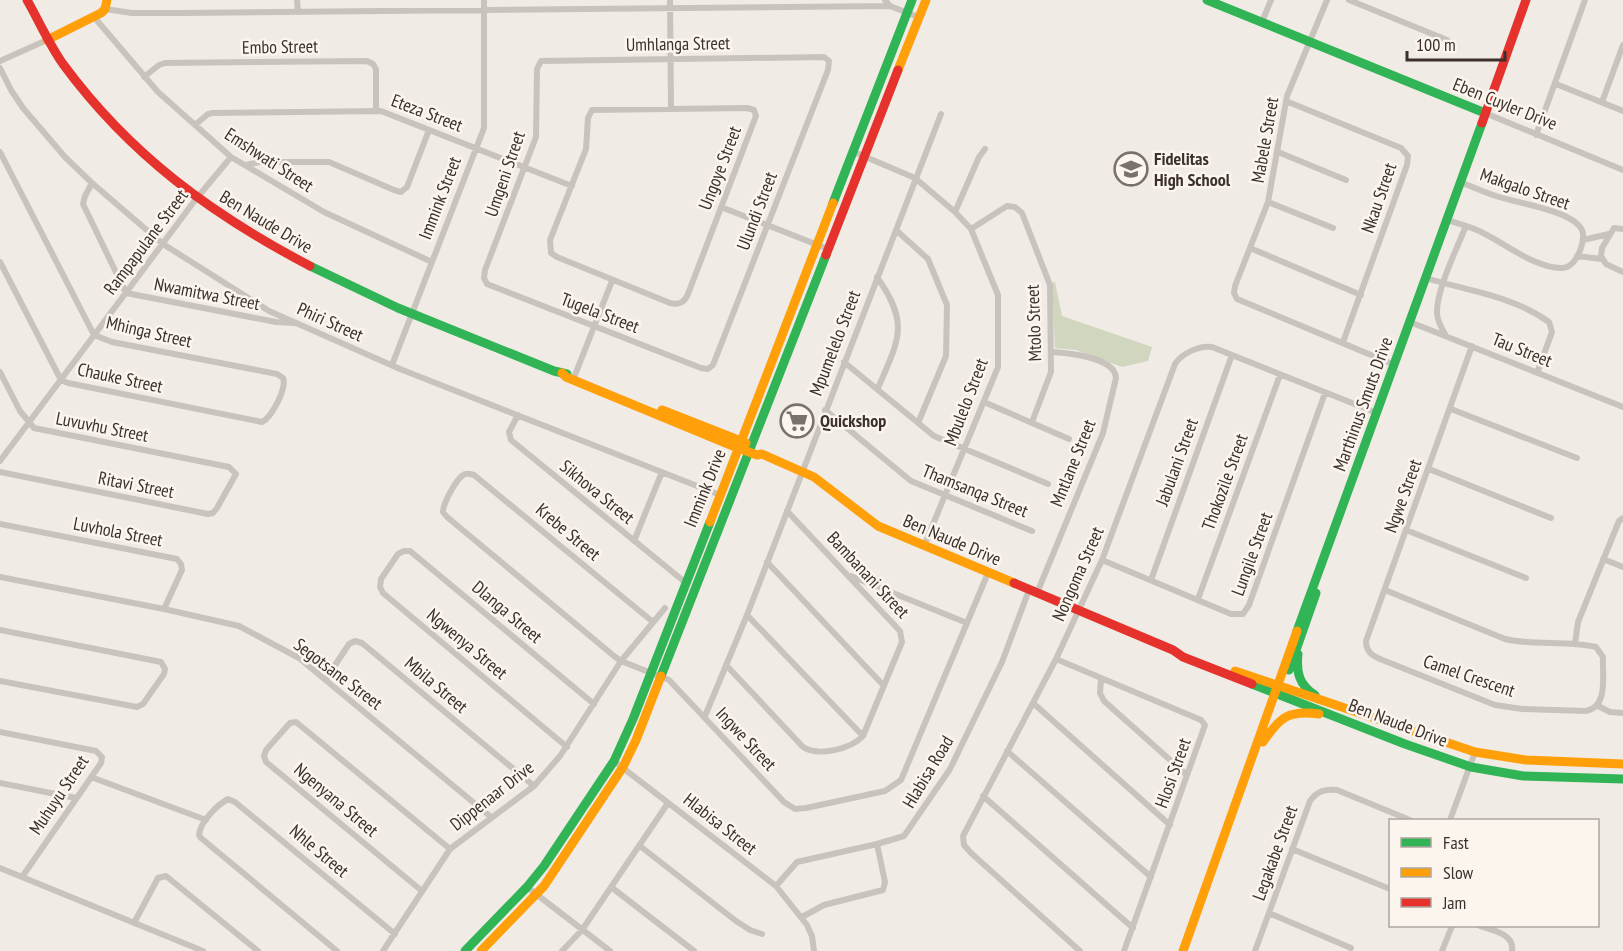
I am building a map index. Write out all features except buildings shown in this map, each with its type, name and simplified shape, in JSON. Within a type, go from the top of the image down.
[{"type":"main road","name":"Ben Naude Drive","points":[[27,0],[47,40],[73,80],[133,144],[196,199],[300,263],[412,314],[745,447],[759,449],[762,454],[820,481],[870,522],[924,546],[1173,650],[1182,651],[1337,712],[1450,761],[1523,776],[1623,779]]},
{"type":"main road","name":"Immink Drive","points":[[481,951],[537,894],[623,767],[661,676],[817,245],[912,0]]},
{"type":"main road","name":"Immink Drive","points":[[465,951],[527,887],[614,761],[720,495],[745,447],[828,249],[926,0]]},
{"type":"main road","name":"Eben Cuyler Drive","points":[[1207,0],[1231,5],[1262,22],[1308,42],[1485,113]]},
{"type":"main road","name":"Marthinus Smuts Drive","points":[[1183,951],[1232,809],[1278,690],[1526,0]]},
{"type":"main road","points":[[47,40],[94,17],[106,5]]},
{"type":"main road","points":[[1278,690],[1312,608],[1324,561]]},
{"type":"main road","points":[[1302,636],[1297,668],[1301,684],[1337,712]]},
{"type":"main road","name":"Marthinus Smuts Drive","points":[[1230,819],[1263,742],[1278,690]]},
{"type":"main road","name":"Ben Naude Drive","points":[[1337,712],[1475,752],[1526,760],[1623,764]]},
{"type":"main road","points":[[1263,742],[1277,721],[1290,713],[1337,712]]},
{"type":"street","points":[[297,0],[298,12]]},
{"type":"street","name":"Immink Street","points":[[392,365],[485,123],[484,0]]},
{"type":"street","points":[[670,0],[671,109]]},
{"type":"street","points":[[885,0],[890,6]]},
{"type":"street","points":[[1262,22],[1271,0]]},
{"type":"street","name":"Mabele Street","points":[[1327,0],[1308,42],[1286,101],[1268,202],[1234,293],[1237,299],[1343,342]]},
{"type":"street","points":[[1349,0],[1447,40]]},
{"type":"street","points":[[1536,135],[1585,0]]},
{"type":"street","points":[[106,5],[132,13],[890,6],[918,17]]},
{"type":"street","name":"Emshwati Street","points":[[94,17],[144,77],[231,157],[324,212],[432,262]]},
{"type":"street","points":[[0,61],[47,40]]},
{"type":"street","points":[[1602,102],[1623,45]]},
{"type":"street","name":"Umhlanga Street","points":[[537,69],[543,60],[824,57]]},
{"type":"street","name":"Ulundi Street","points":[[701,368],[708,369],[713,366],[828,70],[829,60],[824,57]]},
{"type":"street","name":"Embo Street","points":[[144,77],[165,63],[367,61],[374,64],[376,69],[376,110]]},
{"type":"street","name":"Phiri Street","points":[[0,68],[23,108],[65,157],[92,183],[163,244],[268,311],[392,365],[720,495]]},
{"type":"street","name":"Umgeni Street","points":[[487,284],[484,270],[525,168],[536,134],[537,69]]},
{"type":"street","points":[[1556,84],[1623,111]]},
{"type":"street","name":"Nkau Street","points":[[1286,101],[1401,148],[1407,154],[1407,165],[1343,342]]},
{"type":"street","name":"Ungoye Street","points":[[747,108],[755,111],[756,116],[688,294],[682,303],[669,303],[557,257],[551,253],[550,243],[586,149],[588,118],[592,110],[671,109],[747,108]]},
{"type":"street","name":"Eteza Street","points":[[195,125],[208,114],[213,113],[376,110],[572,186]]},
{"type":"street","name":"Eben Cuyler Drive","points":[[1485,113],[1623,170]]},
{"type":"street","name":"Mpumelelo Street","points":[[705,716],[788,511],[941,114]]},
{"type":"street","points":[[246,165],[260,162],[329,162],[401,192],[407,186],[429,130]]},
{"type":"street","points":[[955,212],[979,157],[986,148]]},
{"type":"street","name":"Mhinga Street","points":[[0,152],[94,335],[112,342],[276,374],[283,378],[285,387]]},
{"type":"street","name":"Mbulelo Street","points":[[854,152],[915,178],[955,212],[971,229],[998,295],[999,361],[924,546]]},
{"type":"street","points":[[1278,152],[1346,180]]},
{"type":"street","name":"Rampapulane Street","points":[[0,461],[196,199],[231,157]]},
{"type":"street","points":[[0,168],[5,163]]},
{"type":"street","name":"Makgalo Street","points":[[1460,182],[1500,197],[1539,206],[1572,221],[1582,230],[1583,240]]},
{"type":"street","name":"Nwamitwa Street","points":[[92,183],[83,204],[126,293],[276,322],[296,323]]},
{"type":"street","points":[[1268,202],[1333,228]]},
{"type":"street","name":"Mtolo Street","points":[[971,229],[1007,206],[1015,207],[1020,211],[1049,279],[1050,375],[1032,423]]},
{"type":"street","points":[[721,207],[828,249]]},
{"type":"street","points":[[1447,220],[1487,234],[1514,251],[1542,264],[1565,268],[1572,265],[1583,240],[1609,234]]},
{"type":"street","points":[[1446,336],[1438,320],[1437,310],[1444,283],[1466,226]]},
{"type":"street","points":[[1602,259],[1602,248],[1609,234],[1614,228],[1623,229]]},
{"type":"street","points":[[896,230],[928,259],[947,305],[946,356],[918,423]]},
{"type":"street","points":[[1250,248],[1361,295]]},
{"type":"street","points":[[1577,256],[1602,259],[1609,266],[1623,272]]},
{"type":"street","name":"Chauke Street","points":[[0,262],[61,380],[76,386],[262,422],[268,418],[285,387]]},
{"type":"street","points":[[877,277],[893,301],[898,331],[895,349],[878,388]]},
{"type":"street","points":[[1426,278],[1505,299],[1549,322],[1552,332],[1537,373]]},
{"type":"street","points":[[574,378],[612,281]]},
{"type":"street","name":"Tugela Street","points":[[487,284],[701,368]]},
{"type":"street","name":"Tau Street","points":[[1410,322],[1623,407]]},
{"type":"street","points":[[1343,342],[1395,365]]},
{"type":"street","name":"Nongoma Street","points":[[1080,951],[964,845],[963,834],[1056,659],[1077,610],[1102,561],[1178,360],[1183,355],[1204,346],[1212,347],[1377,413]]},
{"type":"street","name":"Ngwe Street","points":[[1372,655],[1366,641],[1472,346]]},
{"type":"street","name":"Mntlane Street","points":[[1033,591],[1103,433],[1116,378],[1113,368],[1094,360],[1073,353],[1051,352]]},
{"type":"street","name":"Jabulani Street","points":[[1151,580],[1232,355]]},
{"type":"street","points":[[844,362],[934,436],[1048,484]]},
{"type":"street","name":"Luvuvhu Street","points":[[0,372],[28,423],[41,430],[229,467]]},
{"type":"street","name":"Thokozile Street","points":[[1198,599],[1280,375]]},
{"type":"street","name":"Lungile Street","points":[[1102,561],[1235,615],[1243,614],[1247,609],[1325,393]]},
{"type":"street","points":[[984,402],[1069,438]]},
{"type":"street","points":[[1450,409],[1576,458]]},
{"type":"street","name":"Thamsanqa Street","points":[[825,410],[905,478],[1032,531]]},
{"type":"street","name":"Sikhova Street","points":[[518,415],[509,432],[511,440],[686,584]]},
{"type":"street","name":"Ritavi Street","points":[[0,472],[208,514],[213,513],[217,508],[235,477],[234,470],[229,467]]},
{"type":"street","points":[[1429,469],[1551,518]]},
{"type":"street","points":[[634,542],[662,472]]},
{"type":"street","name":"Krebe Street","points":[[461,477],[468,474],[476,476],[653,622]]},
{"type":"street","name":"Ingwe Street","points":[[461,477],[444,502],[442,510],[444,515],[621,661],[669,680],[791,807],[803,809],[885,791],[897,784],[904,775],[988,573]]},
{"type":"street","name":"Bambanani Street","points":[[788,511],[902,635],[902,642],[863,736]]},
{"type":"street","points":[[1575,644],[1578,622],[1619,521],[1623,518]]},
{"type":"street","name":"Luvhola Street","points":[[0,524],[177,560],[182,570],[164,609]]},
{"type":"street","points":[[1406,530],[1526,578]]},
{"type":"street","name":"Dlanga Street","points":[[398,555],[407,551],[415,554],[594,704]]},
{"type":"street","name":"Ngwenya Street","points":[[398,555],[381,579],[380,587],[383,593],[567,747]]},
{"type":"street","points":[[1603,559],[1623,567]]},
{"type":"street","points":[[767,562],[885,686]]},
{"type":"street","points":[[849,575],[967,623]]},
{"type":"street","name":"Segotsane Street","points":[[0,577],[239,626],[299,658],[490,817]]},
{"type":"street","points":[[1385,590],[1505,639],[1596,647],[1602,654],[1602,698],[1598,706],[1610,712],[1623,713]]},
{"type":"street","name":"Hlabisa Road","points":[[776,886],[797,862],[904,836],[948,773],[1002,662],[1033,591]]},
{"type":"street","name":"Dippenaar Drive","points":[[383,951],[450,849],[534,786],[567,747],[621,661],[665,608]]},
{"type":"street","points":[[726,665],[806,749],[820,752],[853,745],[863,736],[747,615]]},
{"type":"street","points":[[0,630],[161,662],[165,671],[143,704],[134,707],[0,681]]},
{"type":"street","name":"Mbila Street","points":[[326,679],[349,644],[355,641],[362,643],[534,786]]},
{"type":"street","name":"Camel Crescent","points":[[1372,655],[1496,705],[1522,709],[1586,711],[1598,706]]},
{"type":"street","name":"Hlosi Street","points":[[1056,659],[1202,722],[1205,728],[1125,951]]},
{"type":"street","points":[[1101,679],[1100,693],[1104,700],[1187,775]]},
{"type":"street","points":[[1033,704],[1170,825]]},
{"type":"street","name":"Ngenyana Street","points":[[422,891],[266,762],[265,752],[289,724],[296,722],[450,849]]},
{"type":"street","name":"Muhuyu Street","points":[[0,732],[99,752],[101,761],[22,877]]},
{"type":"street","points":[[1007,751],[1151,877]]},
{"type":"street","points":[[1450,819],[1475,752]]},
{"type":"street","name":"Hlabisa Street","points":[[614,761],[776,886],[810,930],[814,951]]},
{"type":"street","points":[[91,777],[206,820],[199,830],[198,835],[201,838],[338,951]]},
{"type":"street","points":[[0,783],[76,798]]},
{"type":"street","name":"Legakabe Street","points":[[1255,951],[1310,801],[1314,796],[1325,790],[1337,790],[1408,819]]},
{"type":"street","points":[[983,796],[1133,928]]},
{"type":"street","name":"Nhle Street","points":[[206,820],[221,803],[228,799],[235,801],[395,934]]},
{"type":"street","points":[[562,951],[582,930],[668,803]]},
{"type":"street","points":[[802,917],[824,905],[883,890],[885,882],[877,844]]},
{"type":"street","points":[[639,846],[736,921],[762,934]]},
{"type":"street","points":[[1292,849],[1389,889]]},
{"type":"street","points":[[0,868],[202,951]]},
{"type":"street","points":[[134,923],[158,878],[165,875],[258,951]]},
{"type":"street","points":[[527,887],[610,951]]},
{"type":"street","points":[[611,887],[694,951]]},
{"type":"street","points":[[1269,913],[1351,948]]},
{"type":"street","points":[[1442,951],[1452,927]]},
{"type":"street","points":[[1482,927],[1505,936],[1512,942],[1512,951]]},
{"type":"green space","points":[[1055,282],[1062,316],[1152,347],[1148,361],[1122,367],[1076,350],[1055,348],[1052,283]]},
{"type":"traffic: fast","points":[[833,203],[912,0]]},
{"type":"traffic: fast","points":[[1207,0],[1485,113]]},
{"type":"traffic: fast","points":[[1297,631],[1482,123]]},
{"type":"traffic: fast","points":[[661,676],[826,255]]},
{"type":"traffic: fast","points":[[310,266],[398,308],[554,371],[567,374]]},
{"type":"traffic: fast","points":[[465,951],[527,887],[544,866],[614,761],[633,719],[710,522]]},
{"type":"traffic: fast","points":[[1289,670],[1316,593]]},
{"type":"traffic: fast","points":[[1298,654],[1300,678],[1305,687],[1315,695]]},
{"type":"traffic: fast","points":[[1252,684],[1405,744],[1471,767],[1523,776],[1623,779]]},
{"type":"traffic: slow","points":[[47,40],[101,13],[105,9],[107,0]]},
{"type":"traffic: slow","points":[[898,70],[926,0]]},
{"type":"traffic: slow","points":[[710,522],[833,203]]},
{"type":"traffic: slow","points":[[562,373],[566,377],[733,446],[757,455],[762,454],[814,477],[878,526],[1014,583]]},
{"type":"traffic: slow","points":[[662,410],[746,443]]},
{"type":"traffic: slow","points":[[1183,951],[1297,631]]},
{"type":"traffic: slow","points":[[1235,671],[1475,752],[1526,760],[1623,764]]},
{"type":"traffic: slow","points":[[481,951],[544,886],[623,767],[661,676]]},
{"type":"traffic: slow","points":[[1263,742],[1286,717],[1300,713],[1319,714]]},
{"type":"traffic: jam","points":[[27,0],[63,64],[89,97],[144,154],[206,203],[310,266]]},
{"type":"traffic: jam","points":[[1482,123],[1526,0]]},
{"type":"traffic: jam","points":[[826,255],[898,70]]},
{"type":"traffic: jam","points":[[1014,583],[1173,650],[1183,657],[1252,684]]},
{"type":"place","name":"Fidelitas High School","points":[[1131,169]]},
{"type":"place","name":"Quickshop","points":[[797,421]]}]
